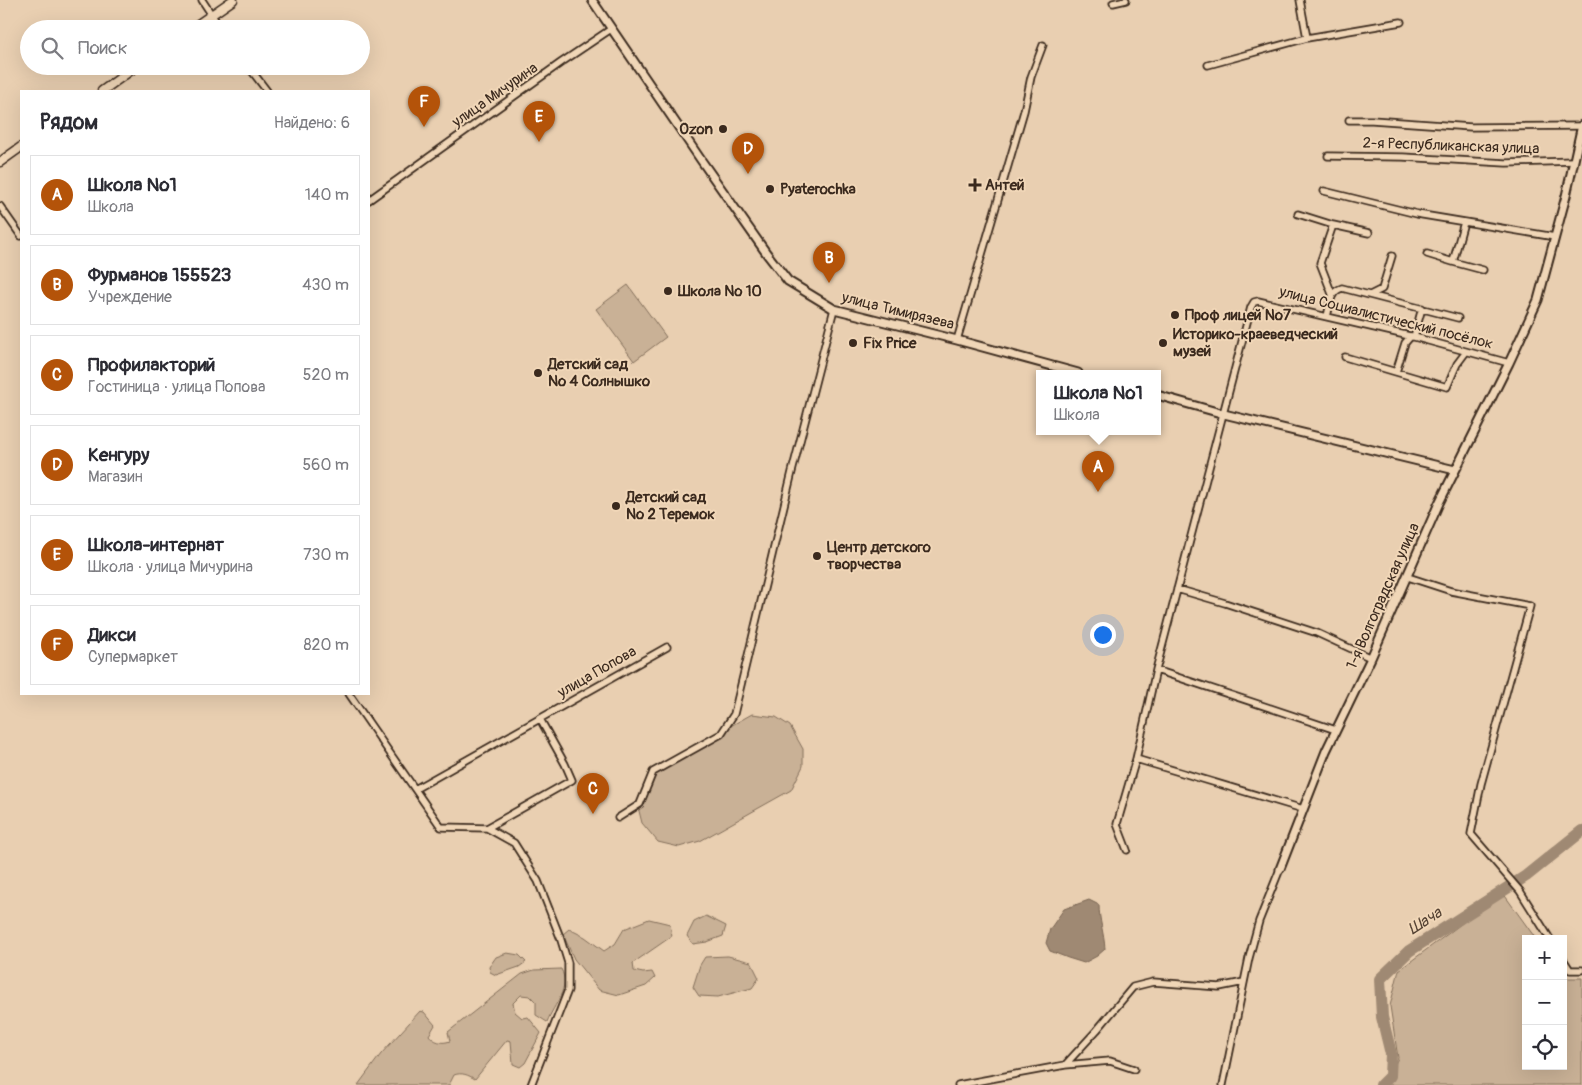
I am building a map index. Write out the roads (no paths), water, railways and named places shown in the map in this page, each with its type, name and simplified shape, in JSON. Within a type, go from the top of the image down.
[{"type":"main road","points":[[204,20],[233,0]]},
{"type":"main road","points":[[103,90],[124,75]]},
{"type":"main road","points":[[0,162],[20,148]]},
{"type":"street","points":[[202,0],[215,20]]},
{"type":"street","name":"улица Тимирязева","points":[[592,0],[701,160],[788,281],[834,309],[1067,370]]},
{"type":"street","points":[[1113,3],[1126,0]]},
{"type":"street","points":[[1300,0],[1308,38]]},
{"type":"street","points":[[1208,66],[1308,38],[1401,22]]},
{"type":"street","name":"улица Мичурина","points":[[370,199],[611,29]]},
{"type":"street","points":[[957,340],[1024,111],[1031,77],[1043,45]]},
{"type":"street","points":[[255,75],[266,90]]},
{"type":"street","name":"2-я Республиканская улица","points":[[1349,120],[1472,127],[1582,125]]},
{"type":"street","name":"1-я Волгоградская улица","points":[[1223,1085],[1244,982],[1259,921],[1326,750],[1371,658],[1439,503],[1509,363],[1538,300],[1582,125]]},
{"type":"street","name":"2-я Республиканская улица","points":[[1328,156],[1403,157],[1506,162],[1573,161]]},
{"type":"street","points":[[1324,191],[1417,214],[1555,237]]},
{"type":"street","points":[[0,206],[20,235]]},
{"type":"street","points":[[1298,214],[1333,225],[1369,233]]},
{"type":"street","points":[[1453,262],[1464,222]]},
{"type":"street","points":[[1327,317],[1332,294],[1320,263],[1333,225]]},
{"type":"street","points":[[1427,254],[1483,270]]},
{"type":"street","points":[[1370,295],[1382,289],[1392,256]]},
{"type":"street","points":[[1332,294],[1342,288],[1458,318]]},
{"type":"street","name":"улица Социалистический посёлок","points":[[1127,850],[1117,824],[1136,759],[1156,670],[1251,307],[1254,302],[1258,301],[1413,337],[1509,363]]},
{"type":"street","points":[[1396,372],[1405,343],[1413,337],[1422,308]]},
{"type":"street","points":[[618,818],[640,804],[652,772],[721,734],[734,714],[792,472],[834,309]]},
{"type":"street","points":[[1345,357],[1447,387],[1457,364],[1466,352]]},
{"type":"street","points":[[1161,396],[1224,414],[1456,470]]},
{"type":"street","points":[[1408,577],[1451,591],[1530,606],[1481,784],[1471,834],[1520,891],[1548,935]]},
{"type":"street","points":[[1177,590],[1225,603],[1317,633],[1371,658]]},
{"type":"street","name":"улица Попова","points":[[415,789],[667,647]]},
{"type":"street","points":[[1156,670],[1336,730]]},
{"type":"street","points":[[350,695],[441,827],[487,828],[514,843],[538,881],[568,963],[568,990],[531,1085]]},
{"type":"street","points":[[487,828],[572,780],[566,764],[540,719]]},
{"type":"street","points":[[1136,759],[1303,809]]},
{"type":"street","points":[[1567,965],[1570,970],[1582,970]]},
{"type":"street","points":[[1065,1065],[1133,988],[1153,982],[1219,987],[1244,982]]},
{"type":"street","points":[[958,1085],[1065,1065],[1110,1061],[1134,1069]]},
{"type":"waterway","name":"Шача","points":[[1381,1085],[1390,1076],[1391,1054],[1382,1017],[1380,979],[1409,951],[1526,876],[1582,831]]},
{"type":"place","name":"Дикси","points":[[424,127]]},
{"type":"place","name":"Ozon","points":[[723,129]]},
{"type":"place","name":"Школа-интернат","points":[[539,142]]},
{"type":"place","name":"Кенгуру","points":[[748,174]]},
{"type":"place","name":"Антей","points":[[975,185]]},
{"type":"place","name":"Pyaterochka","points":[[770,189]]},
{"type":"place","name":"Фурманов 155523","points":[[829,283]]},
{"type":"place","name":"Школа № 10","points":[[668,291]]},
{"type":"place","name":"Проф лицей №7","points":[[1175,315]]},
{"type":"place","name":"Fix Price","points":[[853,343]]},
{"type":"place","name":"Историко-краеведческий музей","points":[[1163,343]]},
{"type":"place","name":"Детский сад № 4 Солнышко","points":[[538,373]]},
{"type":"place","name":"Школа №1","points":[[1098,492]]},
{"type":"place","name":"Детский сад № 2 Теремок","points":[[616,506]]},
{"type":"place","name":"Центр детского творчества","points":[[817,556]]},
{"type":"place","name":"Профилакторий","points":[[593,814]]}]
